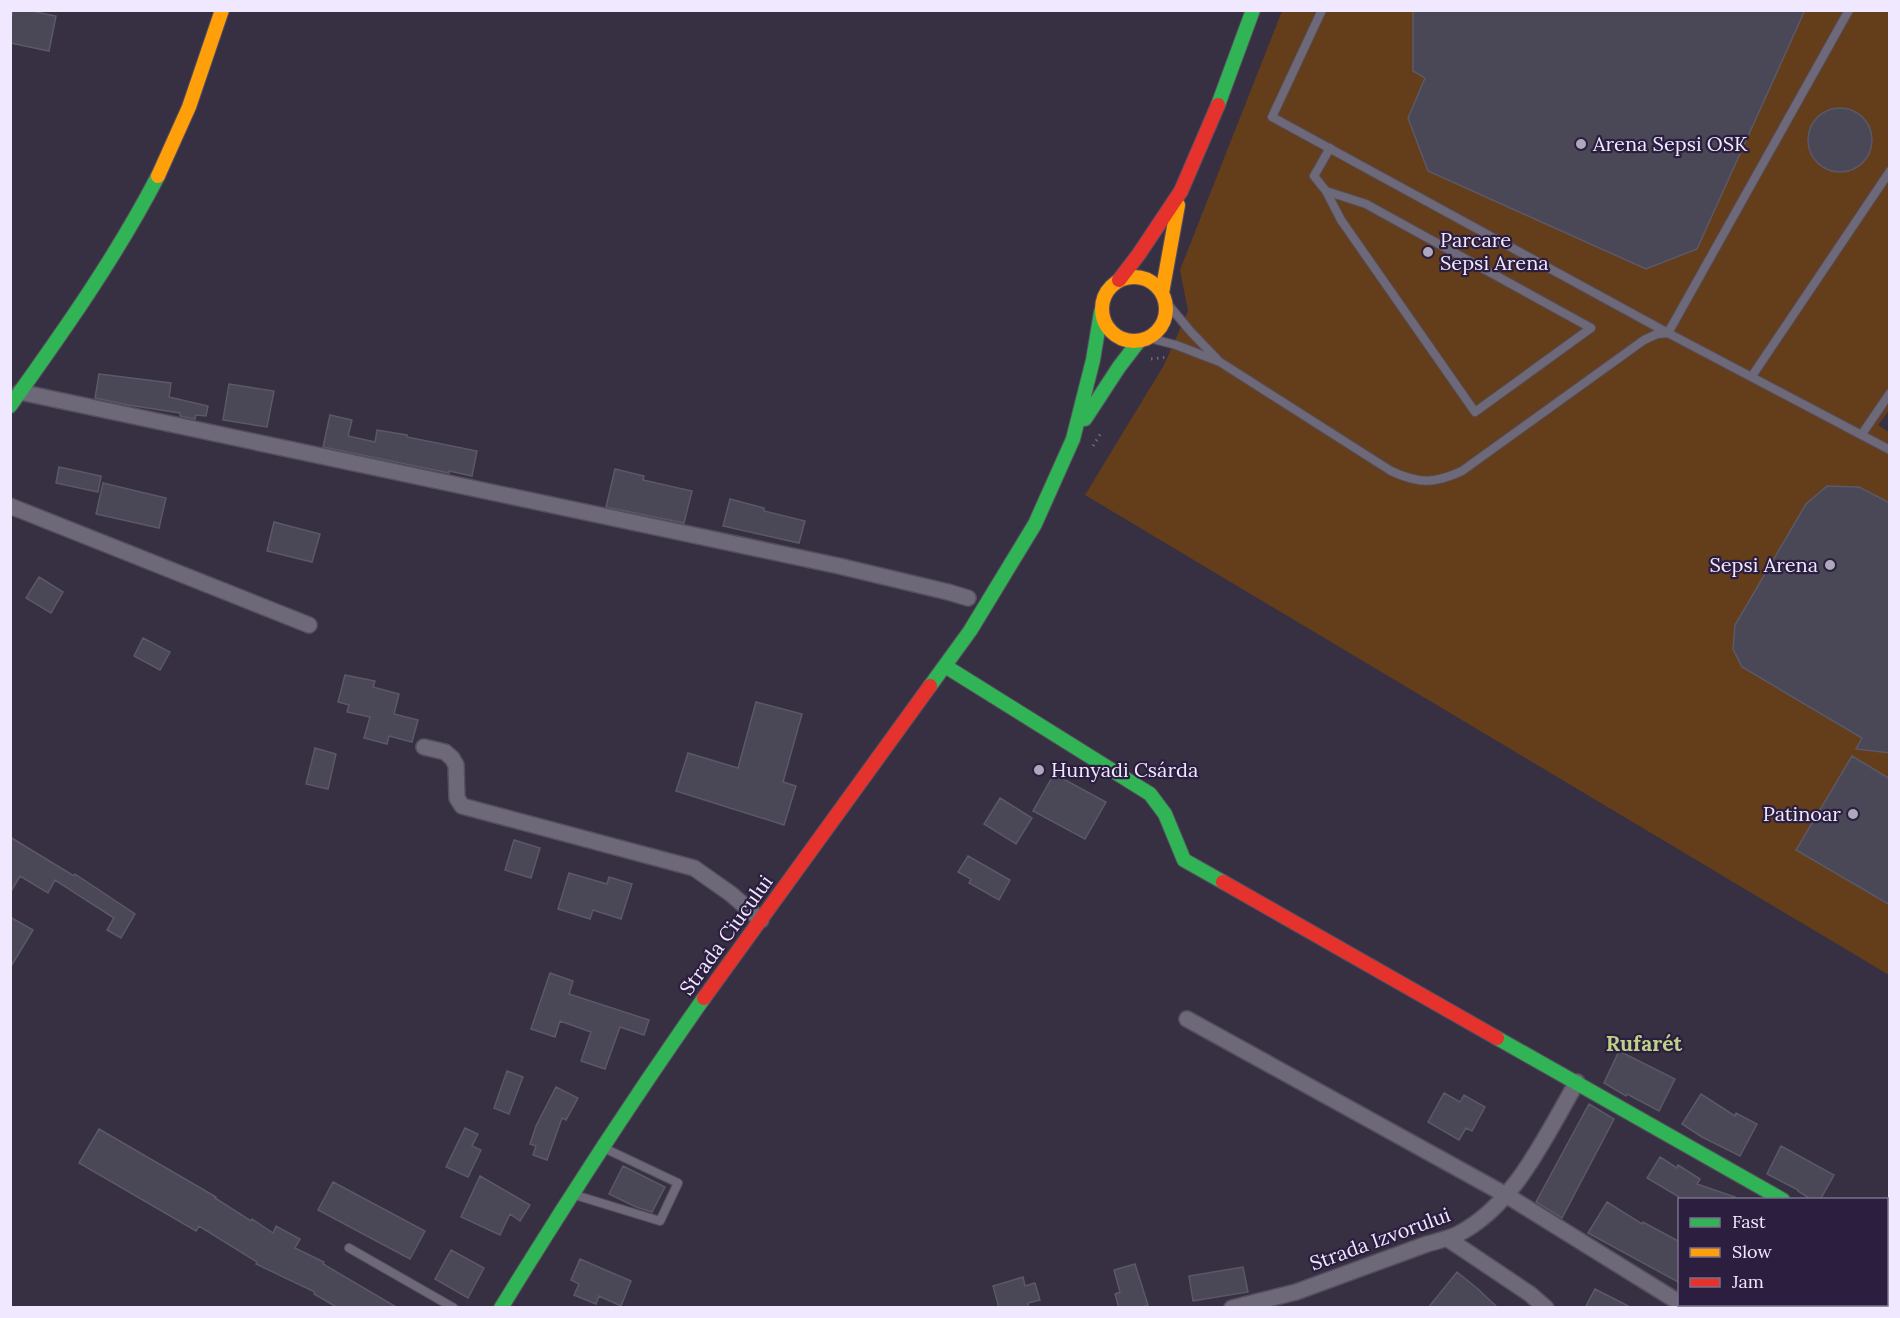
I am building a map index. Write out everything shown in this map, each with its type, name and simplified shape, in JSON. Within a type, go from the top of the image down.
[{"type":"main road","points":[[10,406],[107,263],[164,164],[204,68],[222,10]]},
{"type":"main road","points":[[1073,439],[1093,360],[1102,302],[1106,292],[1119,280],[1139,254],[1181,191],[1221,99],[1253,10]]},
{"type":"main road","points":[[1073,439],[1119,367],[1144,340],[1157,332],[1163,323],[1166,313],[1164,297],[1167,259],[1181,191]]},
{"type":"main road","points":[[1119,280],[1128,277],[1146,279],[1155,284],[1164,297]]},
{"type":"main road","points":[[1101,312],[1104,322],[1118,338],[1128,341],[1144,340]]},
{"type":"main road","name":"Strada Ciucului","points":[[501,1308],[571,1193],[701,1002],[970,631],[1035,524],[1073,439]]},
{"type":"main road","points":[[945,666],[1150,794],[1165,814],[1184,860],[1780,1198]]},
{"type":"street","points":[[20,392],[839,566],[948,591],[968,598]]},
{"type":"street","points":[[10,506],[309,625]]},
{"type":"street","points":[[424,747],[445,752],[452,758],[456,765],[457,798],[462,806],[694,868],[731,894],[761,920]]},
{"type":"street","points":[[1187,1019],[1506,1196],[1678,1302]]},
{"type":"street","name":"Strada Izvorului","points":[[1232,1308],[1296,1292],[1427,1244],[1448,1239],[1472,1226],[1506,1196],[1536,1154],[1577,1082]]},
{"type":"street","points":[[1448,1239],[1530,1294],[1546,1308]]},
{"type":"lane","points":[[1322,10],[1272,117],[1668,333],[1890,450]]},
{"type":"lane","points":[[1668,333],[1849,10]]},
{"type":"lane","points":[[1326,191],[1366,204],[1591,328],[1475,412],[1341,220],[1326,191],[1314,176],[1330,148]]},
{"type":"lane","points":[[1752,376],[1890,171]]},
{"type":"lane","points":[[1164,297],[1191,332],[1220,362]]},
{"type":"lane","points":[[1144,340],[1176,345],[1220,362],[1391,471],[1409,479],[1425,482],[1447,478],[1462,471],[1644,340],[1657,334],[1668,333]]},
{"type":"lane","points":[[1862,434],[1890,393]]},
{"type":"lane","points":[[571,1193],[660,1221],[678,1183],[602,1147]]},
{"type":"lane","points":[[349,1248],[454,1308]]},
{"type":"shaded area","points":[[1282,11],[1889,11],[1890,409],[1878,425],[1890,433],[1889,975],[1085,495],[1164,365],[1188,311],[1180,270]]},
{"type":"building","points":[[13,10],[27,10],[56,16],[49,51],[10,43],[10,22]]},
{"type":"building","name":"Arena Sepsi OSK","points":[[1413,10],[1805,10],[1697,249],[1646,269],[1428,171],[1408,118],[1425,78],[1413,71]]},
{"type":"building","points":[[1834,108],[1846,108],[1863,117],[1870,128],[1872,140],[1870,152],[1863,163],[1846,172],[1834,172],[1822,167],[1813,158],[1808,146],[1808,134],[1813,122],[1822,113]]},
{"type":"building","points":[[99,374],[171,383],[169,397],[208,406],[206,416],[196,415],[195,419],[180,416],[180,413],[95,398]]},
{"type":"building","points":[[229,384],[274,391],[267,427],[223,420]]},
{"type":"building","points":[[330,415],[352,420],[348,436],[375,442],[377,430],[477,451],[472,476],[323,447]]},
{"type":"building","points":[[59,467],[101,476],[98,492],[56,483]]},
{"type":"building","points":[[615,469],[644,476],[643,480],[692,491],[684,523],[606,507]]},
{"type":"building","points":[[103,483],[166,498],[159,528],[96,514]]},
{"type":"building","name":"Sepsi Arena","points":[[1827,486],[1859,487],[1890,503],[1890,753],[1856,749],[1862,738],[1742,667],[1733,649],[1735,625],[1806,504]]},
{"type":"building","points":[[730,499],[764,508],[764,511],[805,521],[799,543],[723,526]]},
{"type":"building","points":[[274,522],[320,534],[312,562],[267,551]]},
{"type":"building","points":[[39,577],[63,592],[51,613],[26,598]]},
{"type":"building","points":[[143,638],[170,652],[160,670],[134,656]]},
{"type":"building","points":[[345,675],[375,681],[373,687],[399,694],[394,714],[418,720],[412,742],[389,736],[387,744],[364,738],[370,717],[347,712],[349,705],[338,702]]},
{"type":"building","points":[[756,702],[802,714],[783,782],[796,786],[784,825],[676,791],[688,753],[738,768]]},
{"type":"building","points":[[315,748],[336,754],[328,789],[306,784]]},
{"type":"building","name":"Patinoar","points":[[1852,756],[1890,779],[1890,905],[1796,850]]},
{"type":"building","points":[[1054,774],[1106,802],[1085,839],[1033,811]]},
{"type":"building","points":[[1000,798],[1032,818],[1016,844],[984,824]]},
{"type":"building","points":[[10,837],[74,876],[75,874],[135,914],[121,938],[107,930],[114,918],[55,880],[48,893],[20,876],[10,893]]},
{"type":"building","points":[[514,840],[540,848],[531,878],[505,870]]},
{"type":"building","points":[[968,856],[1010,880],[999,900],[969,883],[971,879],[958,872]]},
{"type":"building","points":[[569,873],[607,884],[609,877],[632,884],[621,919],[593,910],[590,919],[558,909]]},
{"type":"building","points":[[10,917],[33,930],[10,968]]},
{"type":"building","points":[[550,973],[573,981],[569,994],[649,1020],[644,1035],[620,1027],[605,1069],[581,1061],[591,1032],[560,1021],[555,1037],[531,1029]]},
{"type":"building","points":[[1619,1051],[1675,1079],[1659,1111],[1604,1083]]},
{"type":"building","points":[[507,1071],[523,1077],[509,1114],[494,1108]]},
{"type":"building","points":[[556,1087],[578,1098],[566,1120],[562,1118],[547,1160],[533,1155],[536,1146],[530,1144],[536,1126]]},
{"type":"building","points":[[1444,1093],[1460,1102],[1464,1095],[1485,1107],[1472,1131],[1466,1128],[1459,1140],[1428,1122]]},
{"type":"building","points":[[1701,1094],[1735,1116],[1736,1113],[1757,1124],[1740,1156],[1682,1124]]},
{"type":"building","points":[[1589,1104],[1614,1119],[1562,1218],[1536,1202]]},
{"type":"building","points":[[465,1128],[478,1134],[472,1146],[481,1150],[468,1177],[446,1167]]},
{"type":"building","points":[[99,1129],[216,1197],[251,1221],[252,1219],[273,1233],[276,1226],[300,1239],[295,1248],[324,1262],[323,1264],[398,1308],[338,1308],[314,1294],[315,1292],[256,1264],[257,1262],[199,1226],[196,1231],[79,1163]]},
{"type":"building","points":[[1781,1146],[1834,1175],[1821,1198],[1809,1198],[1767,1174]]},
{"type":"building","points":[[1660,1157],[1700,1179],[1697,1184],[1735,1198],[1681,1198],[1647,1178]]},
{"type":"building","points":[[623,1166],[665,1187],[652,1212],[609,1194]]},
{"type":"building","points":[[480,1176],[530,1205],[520,1221],[510,1214],[500,1235],[461,1217]]},
{"type":"building","points":[[333,1182],[425,1231],[410,1259],[318,1210]]},
{"type":"building","points":[[1607,1202],[1642,1224],[1643,1222],[1678,1241],[1678,1282],[1588,1233]]},
{"type":"building","points":[[451,1250],[484,1268],[468,1298],[435,1279]]},
{"type":"building","points":[[580,1259],[631,1281],[621,1306],[599,1296],[596,1304],[574,1295],[579,1284],[571,1280]]},
{"type":"building","points":[[1135,1264],[1148,1305],[1139,1308],[1119,1308],[1115,1294],[1120,1292],[1114,1270]]},
{"type":"building","points":[[1243,1267],[1248,1292],[1193,1301],[1189,1276]]},
{"type":"building","points":[[1457,1272],[1478,1289],[1498,1308],[1428,1308]]},
{"type":"building","points":[[1023,1277],[1025,1286],[1035,1283],[1040,1300],[1028,1303],[1029,1308],[999,1308],[993,1286]]},
{"type":"building","points":[[1595,1289],[1632,1308],[1585,1308]]},
{"type":"traffic: fast","points":[[1218,105],[1253,10]]},
{"type":"traffic: fast","points":[[10,406],[107,265],[158,176]]},
{"type":"traffic: fast","points":[[930,686],[970,631],[1035,524],[1073,439],[1093,360],[1101,312]]},
{"type":"traffic: fast","points":[[1085,419],[1139,341]]},
{"type":"traffic: fast","points":[[945,666],[1150,794],[1165,814],[1184,860],[1223,882]]},
{"type":"traffic: fast","points":[[501,1308],[600,1151],[704,998]]},
{"type":"traffic: fast","points":[[1497,1038],[1779,1198]]},
{"type":"traffic: slow","points":[[158,176],[189,107],[222,10]]},
{"type":"traffic: slow","points":[[1162,293],[1178,205]]},
{"type":"traffic: slow","points":[[1128,277],[1140,277],[1157,286],[1164,297],[1166,309],[1164,321],[1157,332],[1140,341],[1128,341],[1116,336],[1107,327],[1102,315],[1102,303],[1107,291],[1116,282],[1128,277]]},
{"type":"traffic: jam","points":[[1119,280],[1181,191],[1218,105]]},
{"type":"traffic: jam","points":[[704,998],[930,686]]},
{"type":"traffic: jam","points":[[1223,882],[1497,1038]]},
{"type":"place","name":"Arena Sepsi OSK","points":[[1581,144]]},
{"type":"place","name":"Parcare Sepsi Arena","points":[[1428,252]]},
{"type":"place","name":"Sepsi Arena","points":[[1830,565]]},
{"type":"place","name":"Hunyadi Csárda","points":[[1039,770]]},
{"type":"place","name":"Patinoar","points":[[1853,814]]},
{"type":"district","name":"Rufarét","points":[[1644,1044]]}]
